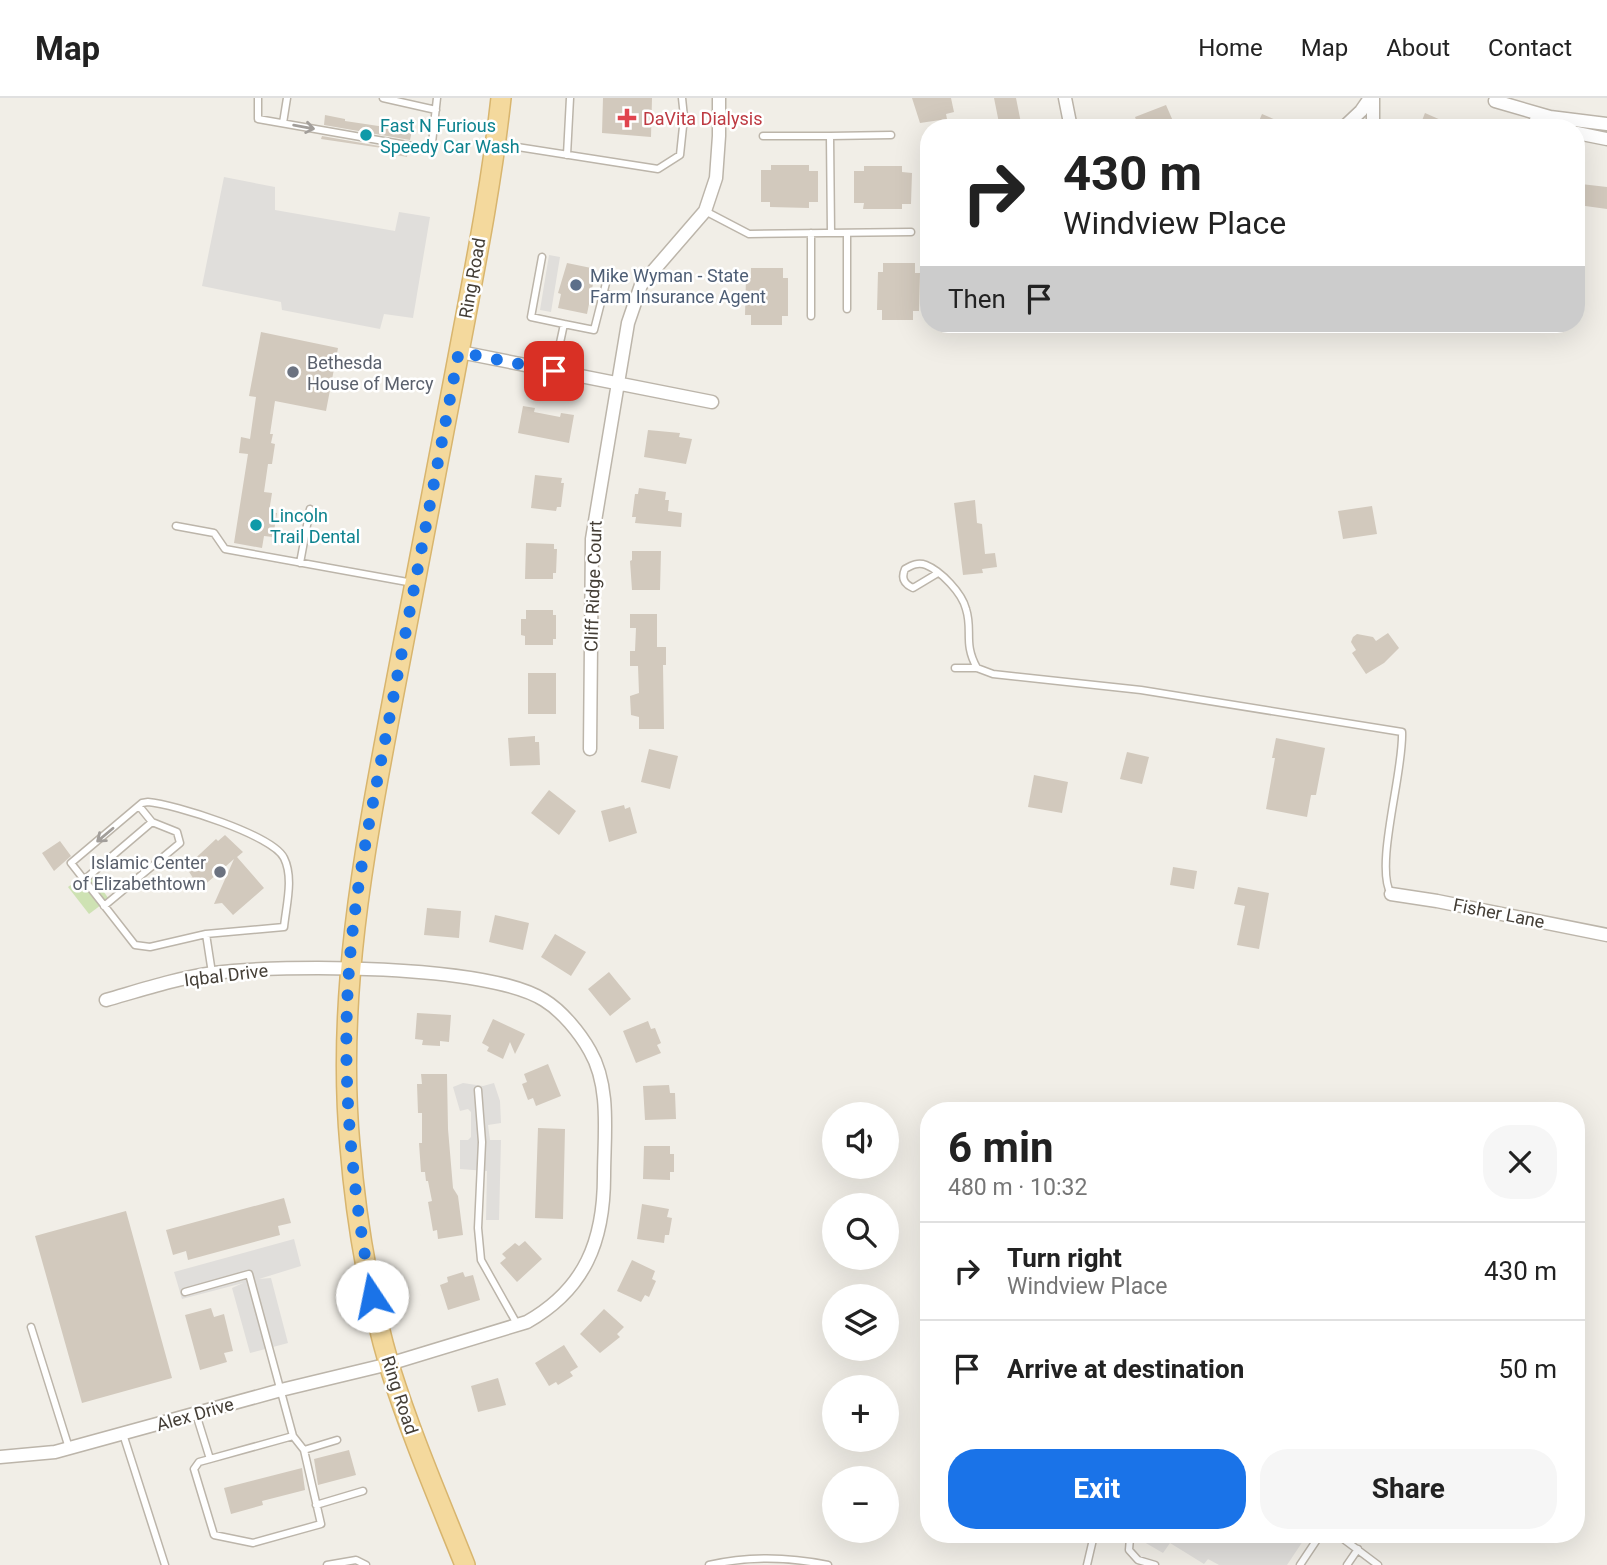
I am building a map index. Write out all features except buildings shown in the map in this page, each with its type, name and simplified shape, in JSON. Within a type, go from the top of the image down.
[{"type":"main road","name":"Ring Road","points":[[465,1565],[424,1465],[389,1364],[363,1246],[349,1144],[346,1038],[349,970],[369,824],[460,352],[496,144],[501,98]]},
{"type":"street","points":[[705,211],[716,178],[719,98]]},
{"type":"street","points":[[1065,98],[1069,119]]},
{"type":"street","points":[[1353,119],[1371,98]]},
{"type":"street","points":[[1371,98],[1372,119]]},
{"type":"street","points":[[1491,99],[1550,117],[1566,119]]},
{"type":"street","points":[[1491,99],[1537,119]]},
{"type":"street","points":[[1585,121],[1607,124]]},
{"type":"street","points":[[1585,135],[1607,139]]},
{"type":"street","name":"Cliff Ridge Court","points":[[590,749],[592,539],[599,481],[628,323],[634,301],[653,271],[705,211]]},
{"type":"street","points":[[460,352],[712,402]]},
{"type":"street","name":"Fisher Lane","points":[[1391,894],[1607,935]]},
{"type":"street","name":"Iqbal Drive","points":[[106,1000],[212,973],[266,968],[441,974],[522,989],[546,1001],[591,1051],[600,1073],[603,1098],[604,1206],[592,1255],[563,1297],[546,1312],[518,1325]]},
{"type":"street","name":"Alex Drive","points":[[0,1457],[69,1448],[281,1390],[389,1364],[518,1325]]},
{"type":"lane","points":[[258,98],[258,119],[427,147],[432,143],[437,98]]},
{"type":"lane","points":[[284,123],[288,98]]},
{"type":"lane","points":[[383,98],[436,110]]},
{"type":"lane","points":[[566,155],[570,98]]},
{"type":"lane","points":[[496,144],[658,169],[680,155],[684,117],[682,98]]},
{"type":"lane","points":[[763,136],[891,135]]},
{"type":"lane","points":[[831,136],[831,233]]},
{"type":"lane","points":[[705,211],[749,234],[911,232]]},
{"type":"lane","points":[[811,233],[811,316]]},
{"type":"lane","points":[[847,233],[847,309]]},
{"type":"lane","points":[[542,257],[531,317],[594,330],[606,283]]},
{"type":"lane","points":[[603,293],[634,301]]},
{"type":"lane","points":[[554,371],[564,324]]},
{"type":"lane","points":[[300,563],[310,509]]},
{"type":"lane","points":[[176,526],[214,533],[225,549],[415,583]]},
{"type":"lane","points":[[938,573],[913,588],[904,582],[902,575],[905,569],[914,564],[925,565],[938,573],[962,597],[967,610],[967,640],[977,668]]},
{"type":"lane","points":[[955,668],[977,668],[993,674],[1141,690],[1402,732],[1403,751],[1386,855],[1386,886],[1391,894]]},
{"type":"lane","points":[[152,803],[231,825],[265,841],[283,855],[289,881],[284,927],[206,934],[150,947],[139,946],[129,940],[71,863],[139,806],[152,803]]},
{"type":"lane","points":[[104,906],[179,845],[181,838],[177,832],[152,822],[139,806]]},
{"type":"lane","points":[[85,880],[152,822]]},
{"type":"lane","points":[[206,934],[212,973]]},
{"type":"lane","points":[[478,1090],[482,1142],[478,1228],[481,1260],[518,1325]]},
{"type":"lane","points":[[185,1292],[249,1274],[293,1436],[304,1450],[321,1524],[253,1543],[214,1535],[194,1469],[199,1462],[293,1436]]},
{"type":"lane","points":[[31,1327],[69,1448]]},
{"type":"lane","points":[[196,1414],[210,1459]]},
{"type":"lane","points":[[123,1434],[165,1565]]},
{"type":"lane","points":[[304,1450],[337,1440]]},
{"type":"lane","points":[[316,1504],[363,1491]]},
{"type":"lane","points":[[1087,1565],[1092,1543]]},
{"type":"lane","points":[[1130,1543],[1129,1550],[1138,1560],[1155,1565]]},
{"type":"lane","points":[[1300,1565],[1315,1543]]},
{"type":"lane","points":[[1350,1543],[1378,1565]]},
{"type":"lane","points":[[1347,1565],[1359,1549]]},
{"type":"lane","points":[[709,1565],[730,1560],[759,1559],[801,1560],[828,1565]]},
{"type":"lane","points":[[327,1565],[356,1560],[366,1565]]},
{"type":"green space","points":[[89,872],[109,899],[89,914],[68,887]]},
{"type":"shaded area","points":[[224,177],[275,187],[275,210],[395,231],[399,212],[430,217],[413,318],[384,314],[380,329],[282,310],[281,302],[202,286]]},
{"type":"shaded area","points":[[549,255],[560,257],[551,312],[540,310]]},
{"type":"shaded area","points":[[463,1083],[483,1086],[494,1083],[500,1101],[501,1123],[488,1125],[490,1140],[501,1140],[499,1220],[486,1220],[487,1171],[460,1169],[460,1140],[468,1140],[471,1137],[471,1112],[468,1109],[460,1111],[453,1087]]},
{"type":"shaded area","points":[[294,1239],[301,1266],[259,1279],[271,1278],[288,1343],[250,1353],[232,1288],[243,1283],[182,1299],[174,1272]]},
{"type":"shaded area","points":[[1146,1543],[1170,1543],[1163,1553]]},
{"type":"shaded area","points":[[1170,1543],[1302,1543],[1287,1565],[1219,1565],[1208,1559],[1204,1564]]},
{"type":"place","name":"DaVita Dialysis","points":[[627,118]]},
{"type":"place","name":"Fast N Furious Speedy Car Wash","points":[[366,135]]},
{"type":"place","name":"Mike Wyman - State Farm Insurance Agent","points":[[576,285]]},
{"type":"place","name":"Bethesda House of Mercy","points":[[293,372]]},
{"type":"place","name":"Lincoln Trail Dental","points":[[256,525]]},
{"type":"place","name":"Islamic Center of Elizabethtown","points":[[220,872]]},
{"type":"route","points":[[372,1296],[349,1144],[346,1091],[349,970],[369,824],[458,356],[460,352],[554,371]]}]
